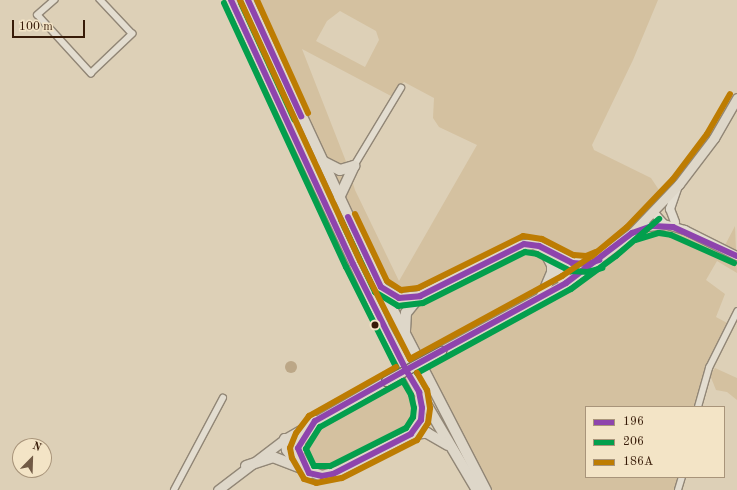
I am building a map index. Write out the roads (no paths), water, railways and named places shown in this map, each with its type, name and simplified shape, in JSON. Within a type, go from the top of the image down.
[{"type":"highway","points":[[231,0],[353,264],[419,392],[477,490]]},
{"type":"highway","points":[[248,0],[380,287],[486,490]]},
{"type":"highway","points":[[321,161],[335,169],[344,170],[354,166]]},
{"type":"highway","points":[[338,198],[354,166]]},
{"type":"highway","points":[[380,287],[399,298],[420,296],[518,246],[534,244],[564,271],[566,283]]},
{"type":"highway","points":[[549,256],[572,263],[597,262]]},
{"type":"highway","points":[[542,296],[552,273],[549,256]]},
{"type":"highway","points":[[406,336],[406,313],[420,296]]},
{"type":"highway","points":[[411,434],[422,415],[419,392]]},
{"type":"highway","points":[[299,455],[300,442],[315,421]]},
{"type":"highway","points":[[246,466],[273,457],[322,476],[333,474],[411,434],[434,436],[451,447]]},
{"type":"highway","points":[[285,439],[287,450],[306,471]]},
{"type":"highway","points":[[285,439],[292,444],[306,471]]},
{"type":"main road","points":[[218,490],[246,466],[285,439],[386,381],[566,283],[597,262],[654,213],[679,184],[714,138],[737,98]]},
{"type":"main road","points":[[672,224],[670,213],[671,205],[679,184]]},
{"type":"main road","points":[[654,213],[672,224],[737,256]]},
{"type":"main road","points":[[632,233],[652,226],[672,224]]},
{"type":"street","points":[[55,0],[38,15],[91,73],[132,34],[100,0]]},
{"type":"street","points":[[354,166],[401,88]]},
{"type":"street","points":[[698,406],[709,368],[737,312]]},
{"type":"street","points":[[174,490],[223,398]]},
{"type":"street","points":[[678,490],[682,478]]}]
